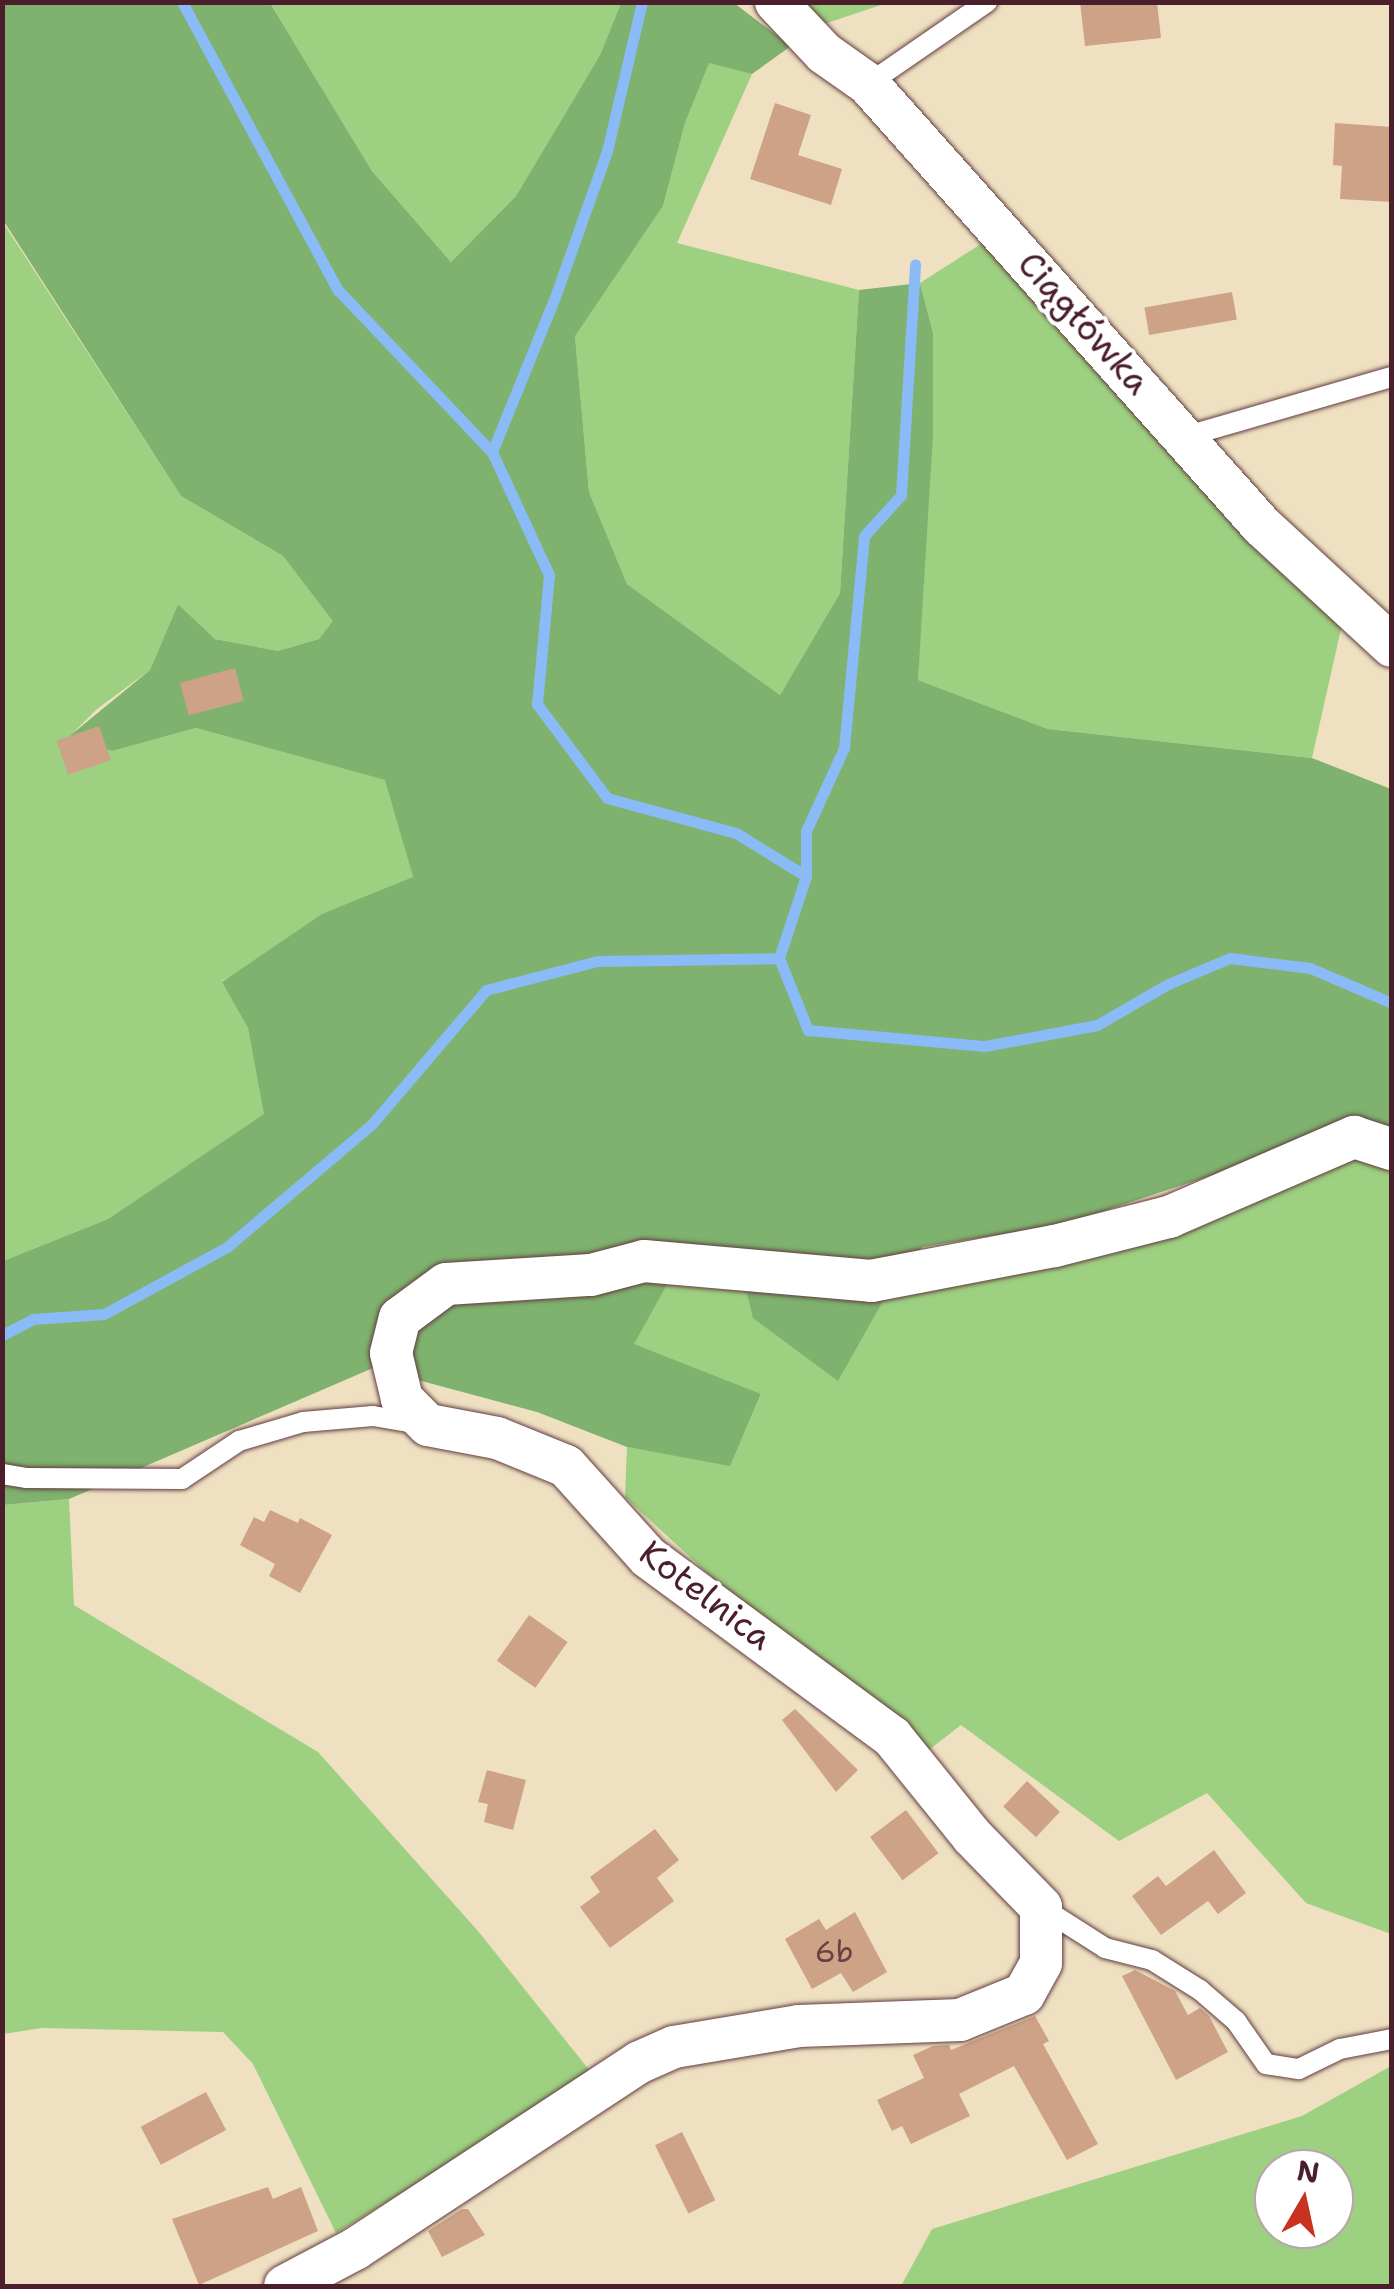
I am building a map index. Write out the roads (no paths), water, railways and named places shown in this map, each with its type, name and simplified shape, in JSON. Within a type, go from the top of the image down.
[{"type":"street","name":"Ciągłówka","points":[[776,2],[824,53],[868,84],[1186,436],[1262,526],[1392,646]]},
{"type":"street","points":[[428,1425],[402,1399],[391,1353],[400,1318],[446,1284],[591,1276],[644,1261],[872,1281],[1055,1246],[1168,1217],[1354,1138],[1392,1149]]},
{"type":"street","name":"Kotelnica","points":[[428,1425],[497,1438],[566,1466],[648,1556],[892,1737],[972,1836],[1042,1908]]},
{"type":"street","points":[[285,2286],[372,2238],[640,2062],[674,2047],[800,2026],[929,2024],[998,2007],[1024,1994],[1033,1982],[1041,1963],[1042,1908]]},
{"type":"lane","points":[[868,84],[986,2]]},
{"type":"lane","points":[[1186,436],[1392,377]]},
{"type":"lane","points":[[2,1474],[26,1478],[182,1479],[240,1440],[303,1422],[373,1416],[428,1425]]},
{"type":"lane","points":[[1042,1908],[1105,1948],[1152,1960],[1200,1990],[1236,2022],[1266,2064],[1299,2070],[1340,2049],[1392,2039]]},
{"type":"waterway","points":[[182,2],[338,290],[492,452],[549,575],[537,704],[607,798],[736,833],[806,876],[779,958],[808,1030],[985,1046],[1097,1025],[1168,984],[1230,958],[1310,968],[1392,1003]]},
{"type":"waterway","points":[[492,452],[555,297],[607,151],[642,2]]},
{"type":"waterway","points":[[806,876],[806,831],[844,748],[864,536],[901,495],[915,264]]},
{"type":"waterway","points":[[2,1335],[33,1319],[104,1314],[227,1247],[372,1124],[486,990],[597,961],[779,958]]}]
